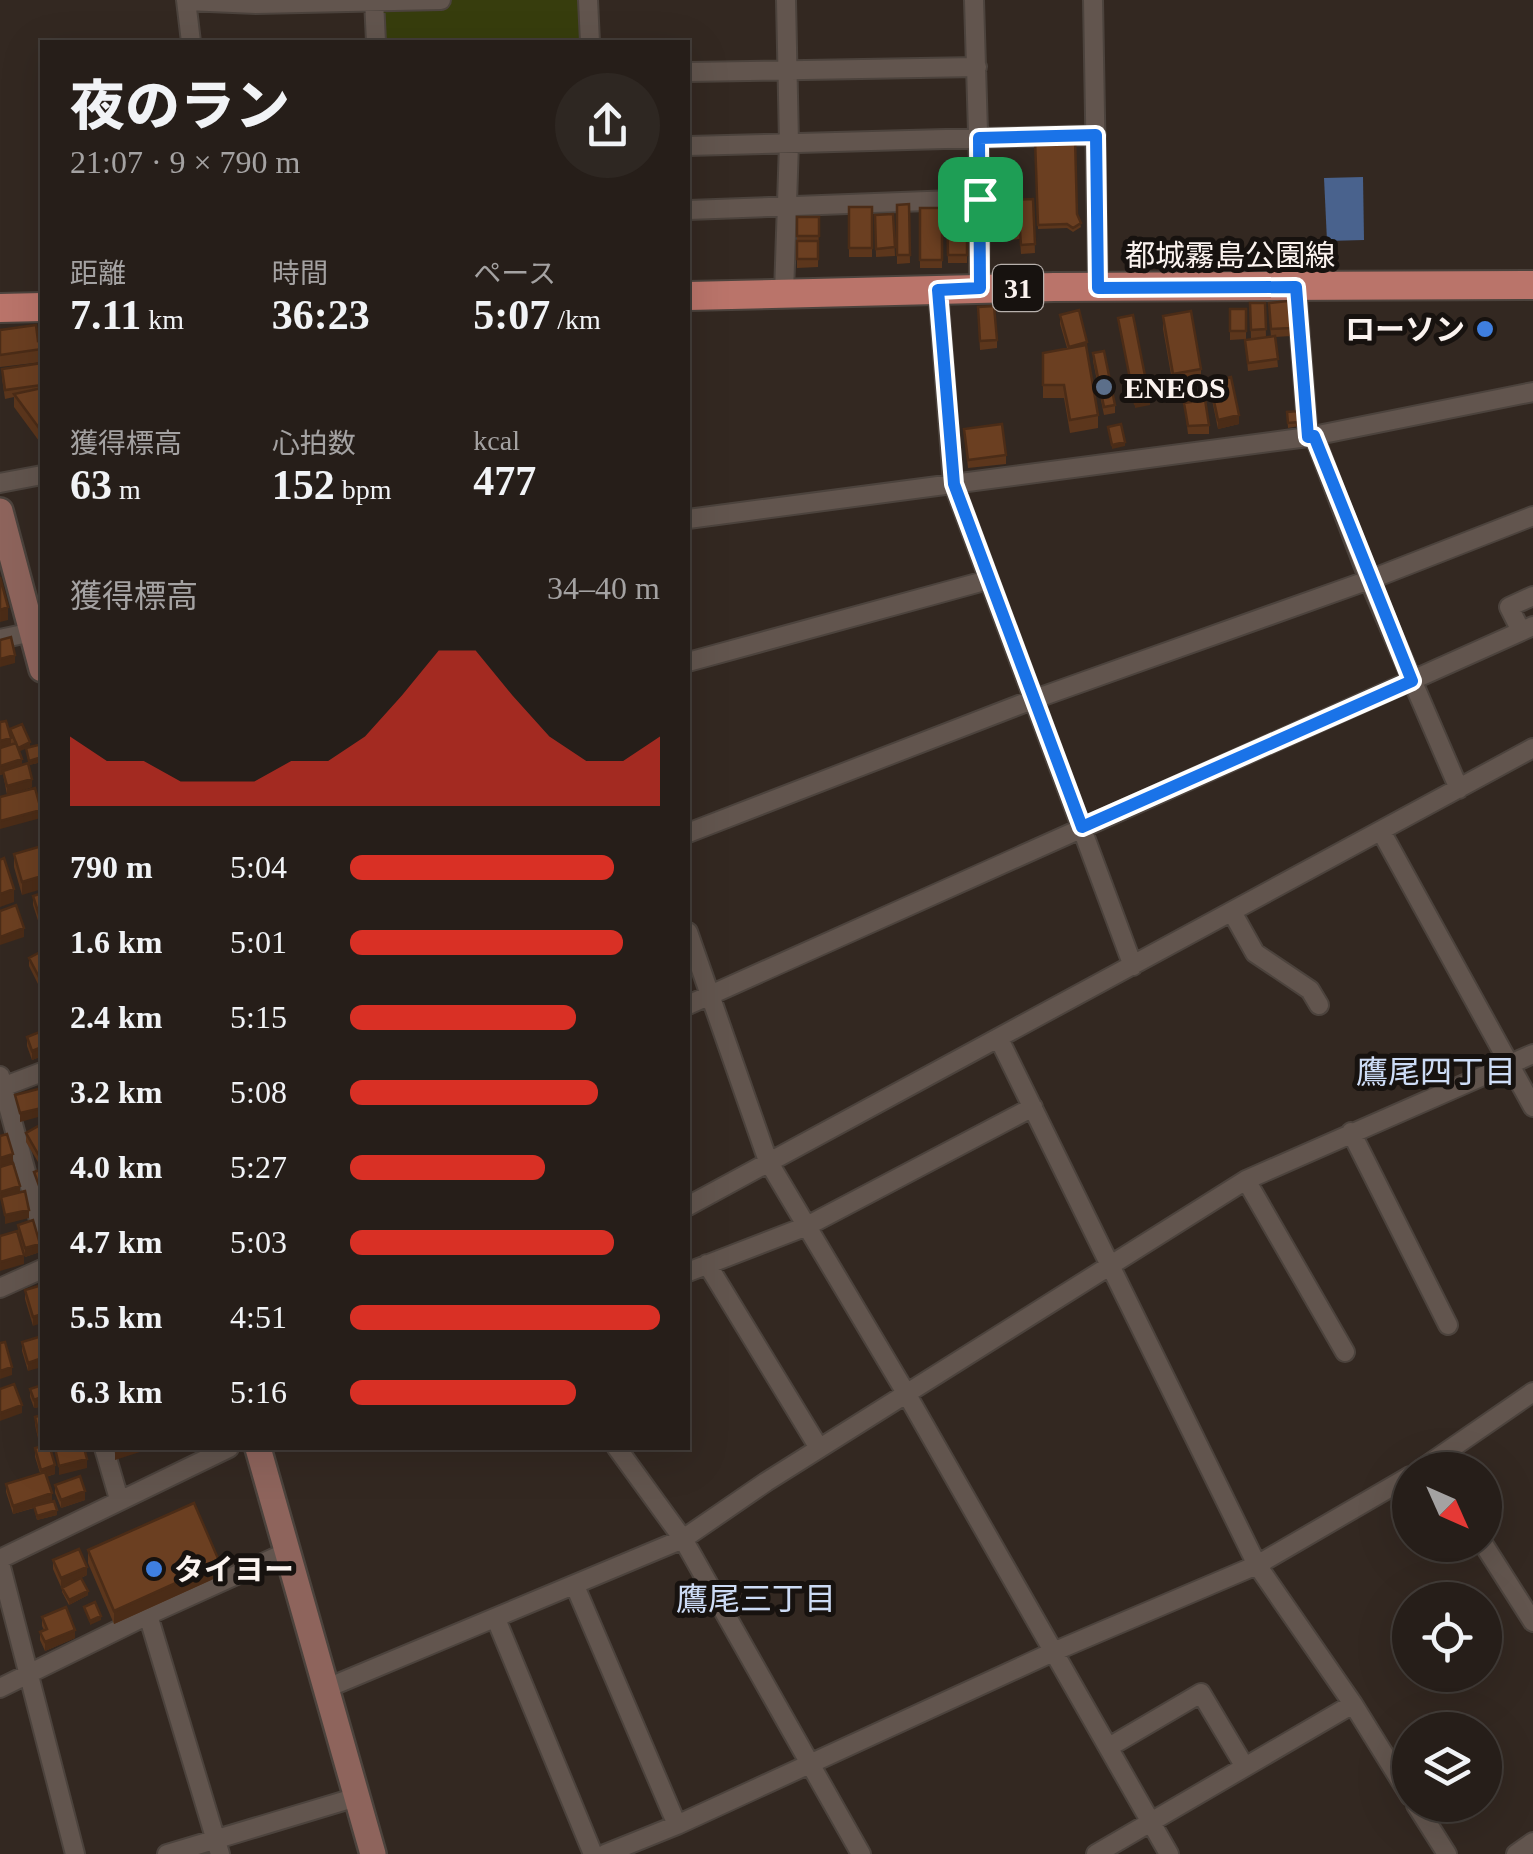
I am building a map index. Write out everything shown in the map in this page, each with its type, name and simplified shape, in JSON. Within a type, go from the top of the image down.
[{"type":"main road","name":"都城霧島公園線","points":[[690,296],[980,288],[1533,285]]},
{"type":"main road","points":[[0,308],[40,307]]},
{"type":"street","points":[[374,0],[376,40]]},
{"type":"street","points":[[190,40],[186,1],[256,4],[441,0]]},
{"type":"street","points":[[588,0],[590,40]]},
{"type":"street","points":[[784,293],[786,0]]},
{"type":"street","points":[[974,0],[980,288]]},
{"type":"street","points":[[1092,0],[1098,288]]},
{"type":"street","points":[[690,72],[976,67]]},
{"type":"street","points":[[690,146],[1096,135]]},
{"type":"street","points":[[690,210],[980,199]]},
{"type":"street","points":[[1296,287],[1311,436],[1459,789]]},
{"type":"street","points":[[938,290],[954,484],[1133,966]]},
{"type":"street","points":[[690,519],[1311,436],[1533,392]]},
{"type":"street","points":[[0,484],[40,475]]},
{"type":"street","points":[[0,512],[38,631],[0,639]]},
{"type":"street","points":[[690,832],[1032,700],[1369,580],[1533,516]]},
{"type":"street","points":[[690,661],[988,580]]},
{"type":"street","points":[[690,1004],[1527,628],[1509,607],[1533,596]]},
{"type":"street","points":[[690,1205],[1533,748]]},
{"type":"street","points":[[1382,830],[1533,1107]]},
{"type":"street","points":[[1232,912],[1255,953],[1310,990],[1319,1004]]},
{"type":"street","points":[[690,938],[768,1161],[906,1393],[1169,1854]]},
{"type":"street","points":[[999,1039],[1257,1565],[1392,1767]]},
{"type":"street","points":[[327,1688],[684,1538],[818,1448],[1246,1180],[1533,1054]]},
{"type":"street","points":[[40,1073],[1,1084],[40,1225]]},
{"type":"street","points":[[690,1271],[808,1226],[1033,1107]]},
{"type":"street","points":[[1351,1132],[1448,1324]]},
{"type":"street","points":[[1246,1180],[1345,1352]]},
{"type":"street","points":[[707,1264],[818,1448]]},
{"type":"street","points":[[0,1288],[40,1269]]},
{"type":"street","points":[[1452,1452],[1533,1392]]},
{"type":"street","points":[[105,1450],[118,1499]]},
{"type":"street","points":[[75,1854],[0,1561],[118,1499],[226,1450]]},
{"type":"street","points":[[259,1450],[373,1854]]},
{"type":"street","points":[[618,1450],[684,1538],[862,1854]]},
{"type":"street","points":[[605,1854],[1053,1652],[1257,1565],[1392,1486]]},
{"type":"street","points":[[0,1688],[287,1552]]},
{"type":"street","points":[[1495,1562],[1533,1622]]},
{"type":"street","points":[[574,1586],[676,1824]]},
{"type":"street","points":[[148,1615],[218,1846]]},
{"type":"street","points":[[496,1619],[593,1854]]},
{"type":"street","points":[[1109,1748],[1202,1694],[1245,1768]]},
{"type":"street","points":[[1096,1854],[1353,1704]]},
{"type":"street","points":[[167,1854],[218,1846],[356,1797]]},
{"type":"street","points":[[1426,1822],[1446,1854]]},
{"type":"street","points":[[1516,1854],[1533,1842]]},
{"type":"green space","points":[[374,0],[588,0],[590,40],[376,40]]},
{"type":"water","points":[[1363,177],[1364,240],[1327,241],[1324,178]]},
{"type":"building","points":[[1075,138],[1077,214],[1081,223],[1073,228],[1067,224],[1038,225],[1035,139]]},
{"type":"building","points":[[1033,199],[1035,244],[1021,245],[1020,231],[990,232],[989,201]]},
{"type":"building","points":[[909,204],[910,255],[897,255],[897,205]]},
{"type":"building","points":[[849,207],[872,207],[872,248],[849,248]]},
{"type":"building","points":[[920,208],[942,208],[942,260],[920,260]]},
{"type":"building","points":[[893,214],[895,247],[876,249],[875,215]]},
{"type":"building","points":[[947,214],[967,214],[967,255],[948,255]]},
{"type":"building","points":[[797,217],[819,217],[819,236],[797,236]]},
{"type":"building","points":[[797,241],[818,241],[818,259],[797,259]]},
{"type":"building","points":[[1288,301],[1291,328],[1271,329],[1269,303]]},
{"type":"building","points":[[1250,303],[1265,303],[1266,329],[1251,330]]},
{"type":"building","points":[[994,306],[997,340],[980,341],[978,307]]},
{"type":"building","points":[[1230,309],[1246,309],[1246,331],[1230,331]]},
{"type":"building","points":[[1079,310],[1087,342],[1069,347],[1060,315]]},
{"type":"building","points":[[1191,311],[1201,369],[1173,374],[1163,316]]},
{"type":"building","points":[[1133,315],[1150,401],[1135,404],[1118,318]]},
{"type":"building","points":[[36,325],[40,349],[0,355],[0,330]]},
{"type":"building","points":[[1275,336],[1278,359],[1248,363],[1245,340]]},
{"type":"building","points":[[1086,345],[1098,415],[1070,420],[1064,385],[1043,385],[1043,353]]},
{"type":"building","name":"ENEOS","points":[[1104,351],[1115,405],[1104,407],[1093,353]]},
{"type":"building","points":[[40,363],[40,385],[5,390],[2,369]]},
{"type":"building","points":[[1231,377],[1239,415],[1218,420],[1211,387]]},
{"type":"building","points":[[40,388],[40,428],[39,428],[14,394]]},
{"type":"building","points":[[1204,393],[1209,425],[1188,426],[1184,403],[1191,402],[1190,396]]},
{"type":"building","points":[[1298,411],[1299,422],[1288,423],[1287,412]]},
{"type":"building","points":[[1002,424],[1006,455],[968,460],[964,429]]},
{"type":"building","points":[[1121,424],[1125,442],[1112,445],[1108,427]]},
{"type":"building","points":[[0,577],[8,607],[0,610]]},
{"type":"building","points":[[11,637],[15,655],[0,659],[0,640]]},
{"type":"building","points":[[6,721],[11,738],[0,741],[0,722]]},
{"type":"building","points":[[22,724],[30,742],[18,748],[10,729]]},
{"type":"building","points":[[16,743],[22,759],[0,766],[0,748]]},
{"type":"building","points":[[40,744],[40,758],[29,761],[26,748]]},
{"type":"building","points":[[28,763],[32,779],[7,786],[3,771]]},
{"type":"building","points":[[35,788],[40,810],[0,821],[0,797]]},
{"type":"building","points":[[40,847],[40,877],[22,882],[14,854]]},
{"type":"building","points":[[4,858],[14,889],[0,894],[0,860]]},
{"type":"building","points":[[40,894],[40,918],[33,896]]},
{"type":"building","points":[[16,905],[24,928],[0,937],[0,911]]},
{"type":"building","points":[[40,952],[40,979],[29,958]]},
{"type":"building","points":[[40,1032],[40,1048],[32,1051],[27,1037]]},
{"type":"building","points":[[40,1089],[40,1108],[20,1113],[15,1095]]},
{"type":"building","points":[[40,1125],[38,1154],[26,1133]]},
{"type":"building","points":[[7,1134],[13,1154],[0,1158],[0,1136]]},
{"type":"building","points":[[13,1163],[20,1186],[0,1192],[0,1167]]},
{"type":"building","points":[[25,1191],[29,1210],[5,1215],[1,1197]]},
{"type":"building","points":[[33,1220],[40,1244],[25,1248],[18,1225]]},
{"type":"building","points":[[17,1231],[24,1255],[0,1262],[0,1236]]},
{"type":"building","points":[[40,1286],[40,1315],[33,1317],[25,1290]]},
{"type":"building","points":[[40,1337],[40,1359],[28,1363],[22,1342]]},
{"type":"building","points":[[5,1342],[12,1367],[0,1371],[0,1343]]},
{"type":"building","points":[[14,1384],[22,1405],[0,1413],[0,1389]]},
{"type":"building","points":[[40,1386],[40,1401],[39,1398],[34,1400],[30,1389]]},
{"type":"building","points":[[35,1448],[51,1450],[55,1465],[41,1470]]},
{"type":"building","points":[[55,1450],[85,1450],[87,1459],[59,1466]]},
{"type":"building","points":[[45,1472],[52,1493],[13,1506],[6,1484]]},
{"type":"building","points":[[80,1476],[85,1491],[61,1500],[55,1485]]},
{"type":"building","points":[[54,1501],[57,1510],[37,1516],[34,1506]]},
{"type":"building","name":"タイヨー","points":[[194,1503],[220,1563],[114,1611],[88,1550]]},
{"type":"building","points":[[79,1549],[87,1567],[61,1578],[53,1560]]},
{"type":"building","points":[[81,1578],[88,1591],[69,1600],[62,1588]]},
{"type":"building","points":[[95,1602],[101,1616],[90,1621],[84,1607]]},
{"type":"building","points":[[66,1607],[75,1630],[45,1642],[40,1632],[47,1629],[42,1617]]},
{"type":"place","name":"ローソン","points":[[1485,329]]},
{"type":"place","name":"ENEOS","points":[[1104,387]]},
{"type":"place","name":"タイヨー","points":[[154,1569]]},
{"type":"district","name":"鷹尾四丁目","points":[[1436,1072]]},
{"type":"district","name":"鷹尾三丁目","points":[[756,1599]]},
{"type":"route","points":[[1096,135],[1098,288],[1296,287],[1308,437],[1314,436],[1412,681],[1082,827],[954,484],[938,290],[980,288],[980,199],[979,138],[1096,135]]}]
